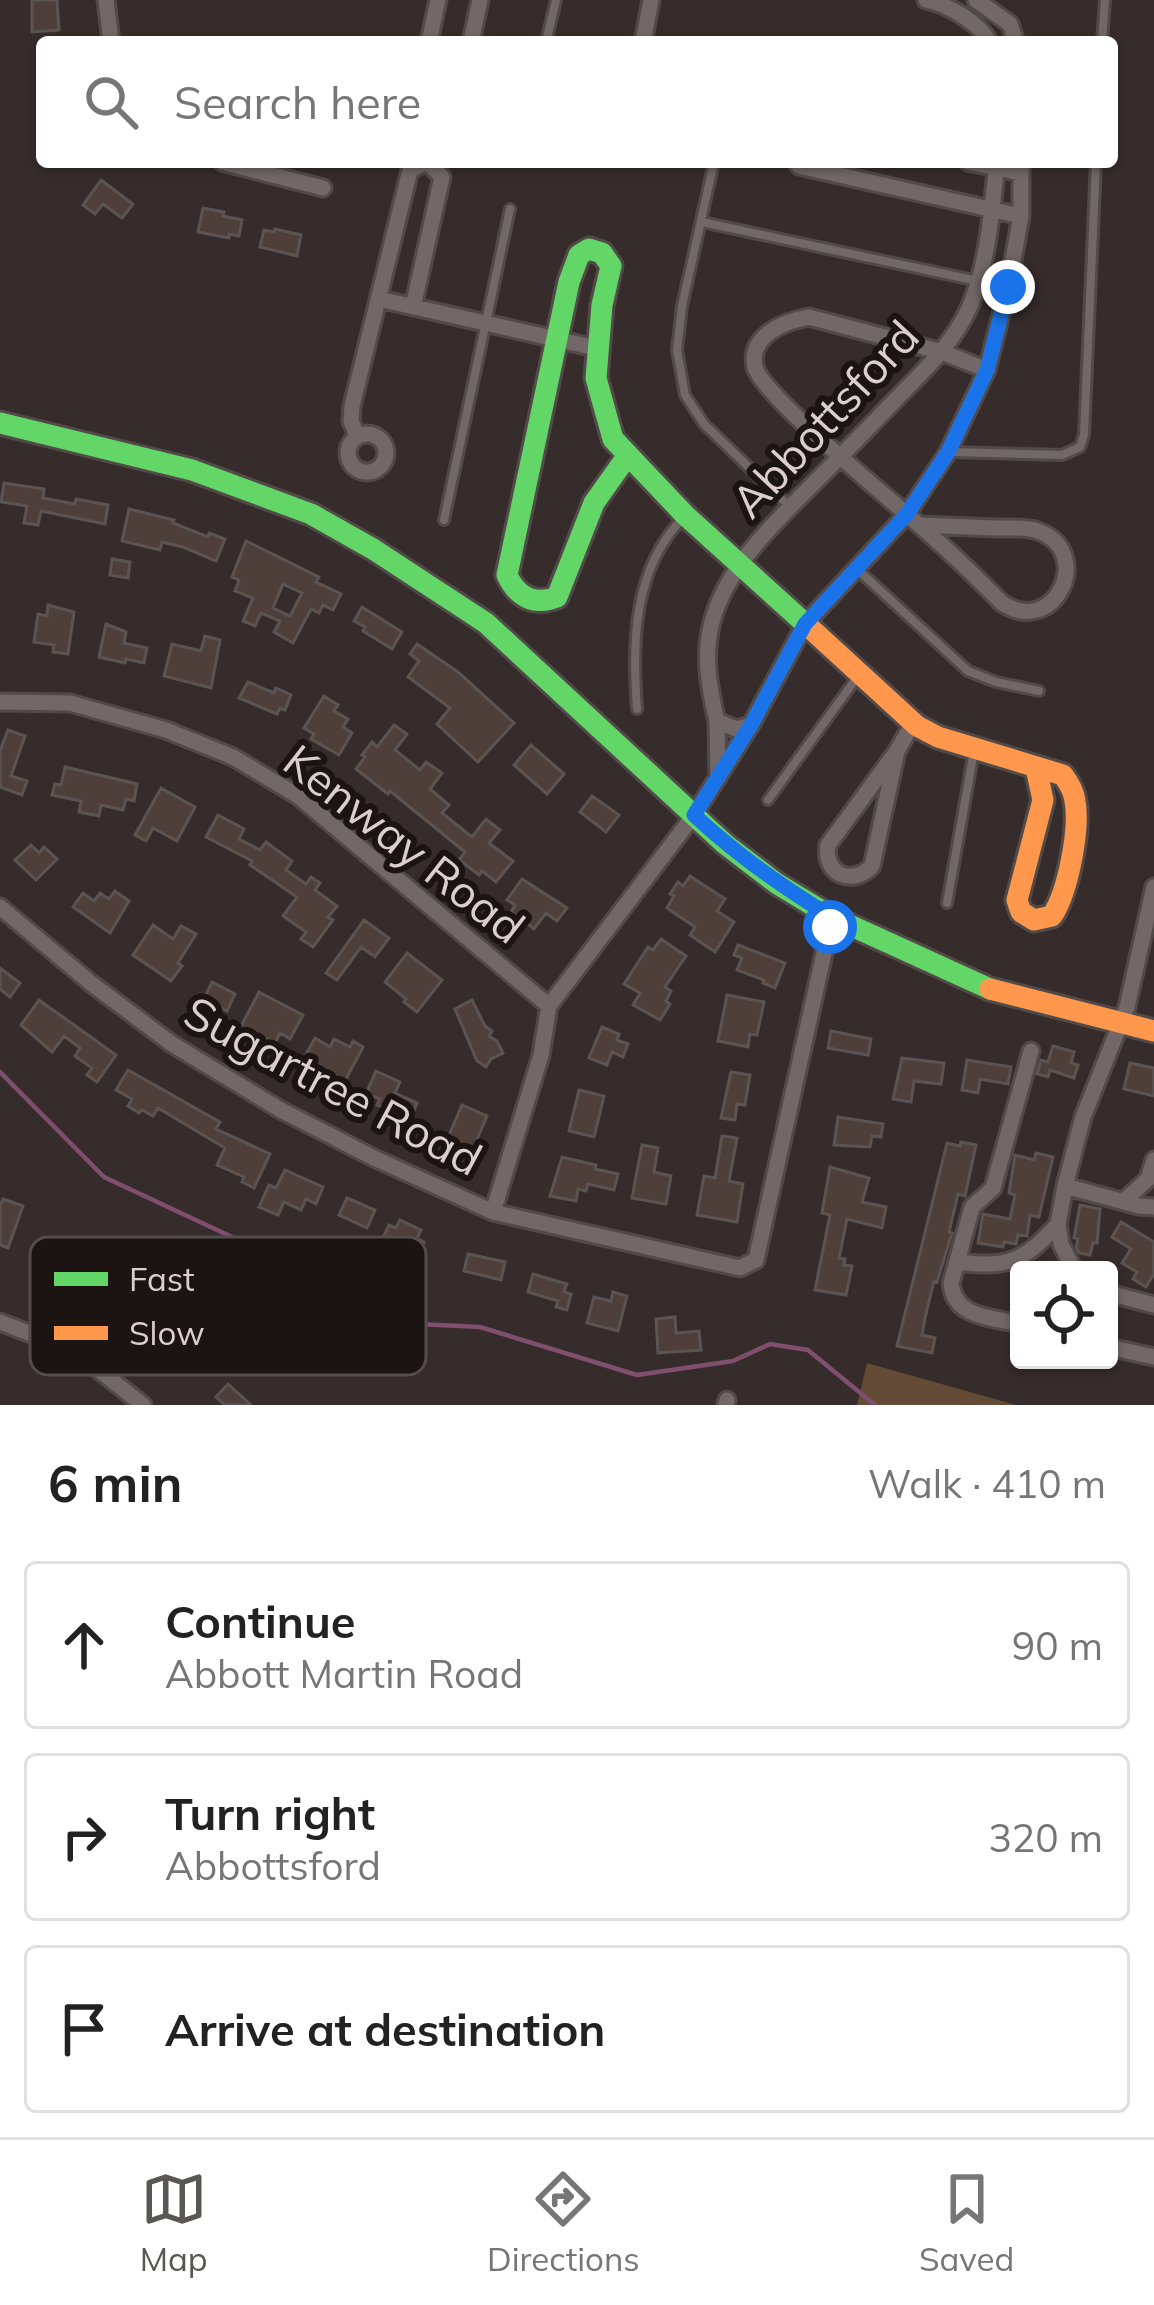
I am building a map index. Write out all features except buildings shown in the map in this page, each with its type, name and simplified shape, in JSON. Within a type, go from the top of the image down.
[{"type":"street","points":[[106,0],[110,36]]},
{"type":"street","points":[[430,36],[438,0]]},
{"type":"street","points":[[472,36],[480,0]]},
{"type":"street","points":[[644,36],[651,0]]},
{"type":"street","points":[[976,0],[1010,24],[1014,36]]},
{"type":"street","points":[[935,1],[986,36]]},
{"type":"street","points":[[245,168],[323,188]]},
{"type":"street","points":[[357,436],[352,406],[410,170],[415,168]]},
{"type":"street","points":[[413,308],[442,177],[432,168]]},
{"type":"street","points":[[806,168],[1021,216]]},
{"type":"street","name":"Abbottsford","points":[[718,778],[717,721],[707,682],[712,622],[739,565],[942,352],[970,305],[986,245],[997,168]]},
{"type":"street","name":"Abbottsford","points":[[549,1006],[694,815],[751,725],[805,624],[913,519],[987,370],[1021,216],[1021,168]]},
{"type":"street","points":[[628,455],[594,503],[557,597],[539,603],[510,587],[507,575],[569,282],[579,255],[589,249],[602,253],[611,266],[602,304],[596,377],[613,439],[685,515],[913,723],[938,737],[1063,775],[1076,800],[1076,825],[1058,907],[1052,916],[1034,921],[1025,918],[1017,900],[1043,800],[1036,769]]},
{"type":"street","points":[[379,299],[600,350]]},
{"type":"street","points":[[913,519],[1039,531],[1062,553],[1065,584],[1042,608],[1010,608],[766,388],[754,365],[765,334],[809,317],[942,352],[987,370]]},
{"type":"street","points":[[0,423],[205,474],[311,514],[486,623],[725,844],[776,884],[832,917],[984,987],[1154,1030]]},
{"type":"street","name":"Kenway Road","points":[[0,702],[70,703],[166,730],[233,758],[298,796],[549,1006]]},
{"type":"street","points":[[717,721],[736,729],[751,725]]},
{"type":"street","points":[[897,751],[872,866],[854,878],[843,876],[830,868],[828,845],[913,723]]},
{"type":"street","points":[[1043,800],[1076,800]]},
{"type":"street","points":[[1070,1261],[1058,1224],[1065,1186],[1083,1117],[1127,1007],[1154,887]]},
{"type":"street","name":"Sugartree Road","points":[[0,907],[172,1044],[339,1140],[493,1212],[740,1268],[756,1260],[832,917]]},
{"type":"street","points":[[493,1212],[541,1054],[549,1006]]},
{"type":"street","points":[[1010,1322],[958,1305],[951,1283],[971,1207],[993,1188],[1031,1051]]},
{"type":"street","points":[[1123,1202],[1139,1189],[1153,1167]]},
{"type":"street","points":[[1065,1186],[1154,1207]]},
{"type":"street","points":[[995,1267],[1034,1250],[1058,1224]]},
{"type":"street","points":[[958,1262],[1010,1271]]},
{"type":"street","points":[[1118,1295],[1154,1305]]},
{"type":"street","points":[[0,1322],[30,1334]]},
{"type":"street","points":[[1118,1349],[1154,1358]]},
{"type":"street","points":[[105,1375],[143,1405]]},
{"type":"lane","points":[[547,36],[556,0]]},
{"type":"lane","points":[[1102,36],[1105,0]]},
{"type":"lane","points":[[713,168],[682,306],[677,350],[685,395],[704,424],[790,508]]},
{"type":"lane","points":[[948,452],[1062,455],[1080,447],[1096,168]]},
{"type":"lane","points":[[443,520],[511,209]]},
{"type":"lane","points":[[702,222],[1008,287]]},
{"type":"lane","points":[[637,710],[633,654],[640,601],[657,553],[685,515]]},
{"type":"lane","points":[[858,570],[968,671],[1039,691]]},
{"type":"lane","points":[[768,800],[859,674]]},
{"type":"lane","points":[[947,903],[975,749]]},
{"type":"shaded area","points":[[867,1363],[1016,1405],[857,1405]]},
{"type":"waterway","points":[[0,1072],[104,1177],[232,1237]]},
{"type":"waterway","points":[[426,1324],[480,1327],[637,1375],[733,1361],[770,1344],[808,1350],[875,1405]]},
{"type":"traffic: fast","points":[[628,455],[594,503],[557,597],[534,600],[521,594],[507,575],[569,282],[579,255],[589,249],[602,253],[611,266],[602,305],[596,378],[613,439],[685,515],[810,628]]},
{"type":"traffic: fast","points":[[0,423],[192,470],[311,514],[373,549],[486,623],[725,844],[776,883],[832,917],[990,989]]},
{"type":"traffic: slow","points":[[810,628],[917,726],[938,737],[1063,775],[1075,801],[1071,860],[1052,916],[1034,920],[1021,912],[1017,900],[1043,800],[1036,768]]},
{"type":"traffic: slow","points":[[990,989],[1154,1031]]},
{"type":"route","points":[[830,927],[832,917],[776,884],[694,815],[751,725],[805,624],[907,514],[948,452],[987,370],[1008,287]]}]
